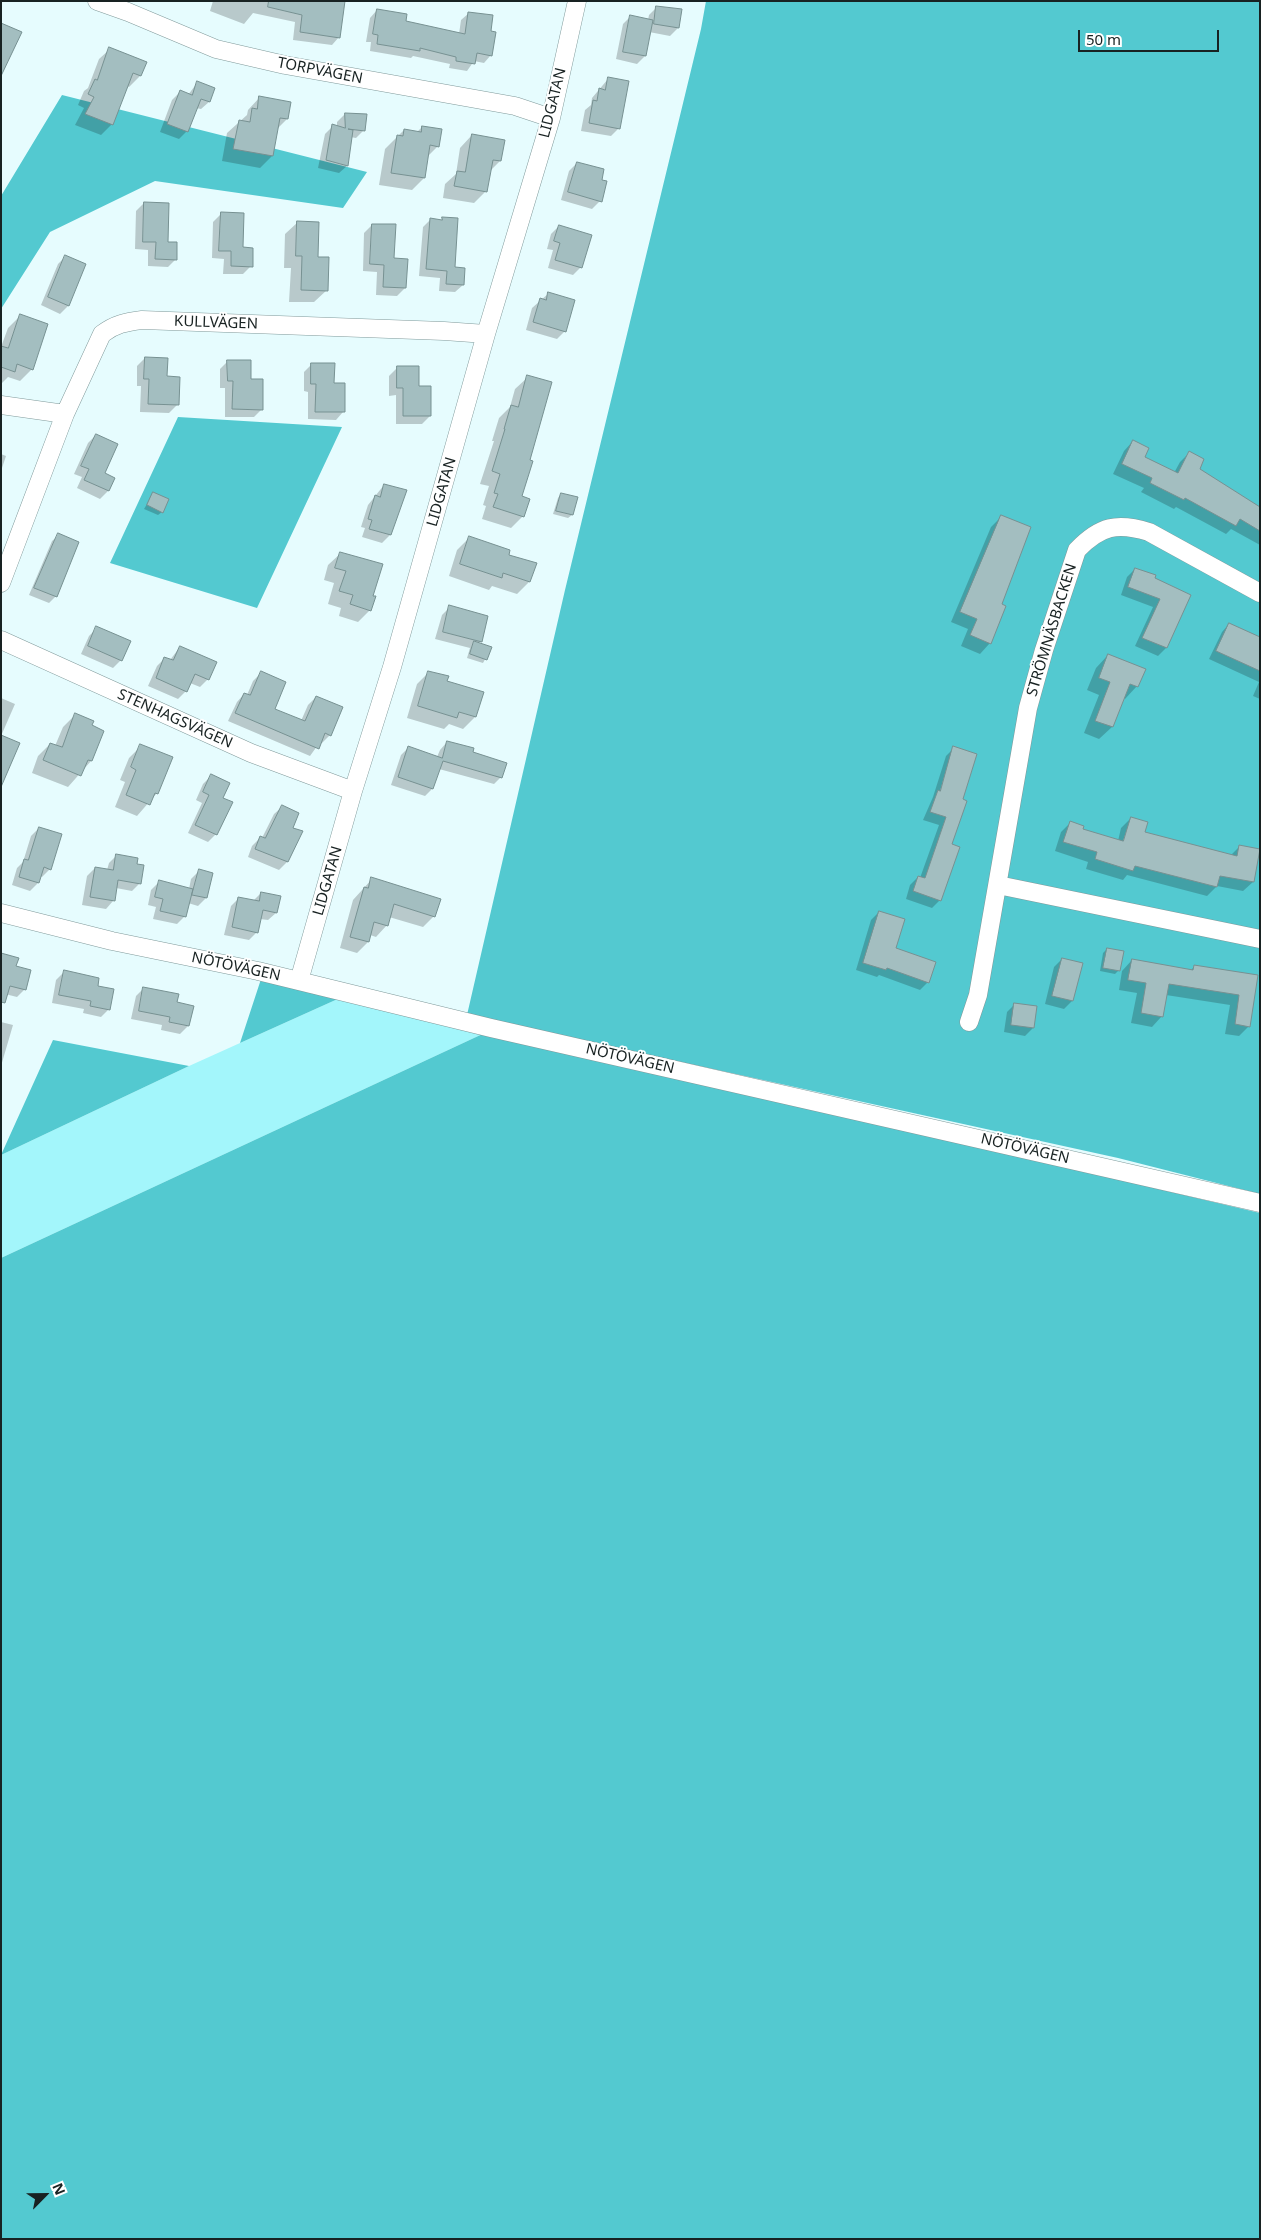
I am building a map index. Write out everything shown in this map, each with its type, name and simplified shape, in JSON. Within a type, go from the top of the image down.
[{"type":"street","name":"TORPVÄGEN","points":[[97,1],[216,49],[285,65],[515,106],[550,118]]},
{"type":"street","name":"LIDGATAN","points":[[300,981],[353,791],[392,667],[486,334],[550,118],[577,1]]},
{"type":"street","name":"KULLVÄGEN","points":[[65,414],[102,334],[113,325],[127,322],[151,320],[486,334]]},
{"type":"street","points":[[1,405],[65,414],[1,583]]},
{"type":"street","name":"STRÖMNÄSBACKEN","points":[[969,1022],[978,995],[1028,708],[1044,650],[1077,550],[1089,538],[1108,529],[1120,525],[1133,527],[1149,532],[1260,594]]},
{"type":"street","name":"STENHAGSVÄGEN","points":[[1,640],[252,753],[353,791]]},
{"type":"street","points":[[998,886],[1260,939]]},
{"type":"street","name":"NÖTÖVÄGEN","points":[[1,913],[112,941],[258,971],[491,1028],[1260,1202]]},
{"type":"shaded area","points":[[706,1],[1260,1],[1260,1194],[1118,1158],[467,1015],[565,590],[701,29]]},
{"type":"shaded area","points":[[62,95],[367,172],[343,208],[155,181],[50,232],[1,309],[1,196]]},
{"type":"shaded area","points":[[178,417],[342,427],[257,608],[110,563]]},
{"type":"shaded area","points":[[264,970],[351,993],[240,1043]]},
{"type":"shaded area","points":[[351,993],[489,1031],[1,1258],[1,1155],[189,1066]]},
{"type":"shaded area","points":[[489,1031],[1260,1213],[1260,2239],[1,2239],[1,1258]]},
{"type":"shaded area","points":[[53,1040],[189,1066],[1,1155]]},
{"type":"building","points":[[269,1],[345,1],[340,38],[300,32],[302,15],[268,7]]},
{"type":"building","points":[[656,6],[682,9],[679,28],[654,24]]},
{"type":"building","points":[[377,9],[407,14],[406,21],[465,34],[468,12],[493,15],[491,31],[496,32],[492,56],[477,53],[475,64],[456,61],[456,57],[420,48],[420,51],[377,44],[378,35],[373,34]]},
{"type":"building","points":[[630,15],[653,20],[646,56],[623,52]]},
{"type":"building","points":[[1,23],[22,32],[1,76]]},
{"type":"building","points":[[109,47],[147,62],[141,76],[133,73],[113,125],[85,114],[94,97],[88,94],[95,79],[97,80]]},
{"type":"building","points":[[608,77],[629,81],[620,129],[589,123],[593,100],[597,101],[599,88],[605,90]]},
{"type":"building","points":[[197,81],[215,88],[210,102],[201,99],[188,132],[167,124],[180,90],[192,95]]},
{"type":"building","points":[[259,96],[291,102],[288,119],[280,118],[273,156],[233,149],[239,120],[250,122],[252,108],[257,109]]},
{"type":"building","points":[[345,113],[367,114],[365,131],[348,129],[353,130],[348,166],[326,160],[332,124],[345,128]]},
{"type":"building","points":[[422,126],[442,129],[439,147],[430,145],[425,178],[391,173],[397,135],[403,136],[404,129],[421,132]]},
{"type":"building","points":[[472,134],[505,140],[501,161],[493,160],[487,192],[454,186],[457,171],[465,172]]},
{"type":"building","points":[[577,162],[604,169],[602,180],[607,181],[602,202],[568,192]]},
{"type":"building","points":[[144,202],[169,203],[168,242],[177,242],[177,260],[155,259],[156,242],[143,242]]},
{"type":"building","points":[[221,212],[244,213],[243,247],[253,248],[253,267],[231,266],[231,251],[219,251]]},
{"type":"building","points":[[442,217],[458,218],[455,267],[465,268],[464,285],[446,284],[447,271],[426,269],[430,218],[442,220]]},
{"type":"building","points":[[297,221],[319,222],[318,257],[329,257],[328,291],[301,290],[302,256],[296,256]]},
{"type":"building","points":[[372,224],[396,224],[394,258],[408,259],[406,288],[383,287],[384,265],[370,264]]},
{"type":"building","points":[[559,225],[592,235],[582,268],[555,260],[560,243],[554,241]]},
{"type":"building","points":[[65,255],[86,264],[69,306],[48,297]]},
{"type":"building","points":[[548,292],[575,300],[566,332],[533,322],[540,298],[546,300]]},
{"type":"building","points":[[20,314],[48,324],[33,370],[17,364],[15,372],[1,367],[1,346],[8,348]]},
{"type":"building","points":[[145,357],[168,358],[167,376],[180,377],[179,405],[148,404],[149,379],[144,379]]},
{"type":"building","points":[[227,360],[251,360],[251,379],[263,379],[263,410],[232,409],[233,381],[228,381]]},
{"type":"building","points":[[311,363],[335,363],[334,383],[345,383],[345,412],[315,412],[316,384],[311,384]]},
{"type":"building","points":[[397,366],[419,366],[419,386],[431,386],[431,416],[403,416],[403,388],[397,388]]},
{"type":"building","points":[[527,375],[552,382],[530,460],[533,461],[522,496],[530,499],[524,517],[493,507],[498,494],[494,493],[500,474],[492,471],[511,405],[518,407]]},
{"type":"building","points":[[96,434],[118,444],[105,473],[115,478],[109,491],[84,480],[89,469],[81,466]]},
{"type":"building","points":[[1133,440],[1149,448],[1145,457],[1178,473],[1189,451],[1204,459],[1200,469],[1260,507],[1260,531],[1240,519],[1236,526],[1185,498],[1184,500],[1150,483],[1152,478],[1122,464]]},
{"type":"building","points":[[384,484],[407,490],[391,535],[369,529],[372,520],[368,519],[375,495],[380,497]]},
{"type":"building","points":[[153,492],[169,499],[163,513],[147,505]]},
{"type":"building","points":[[561,493],[578,497],[573,515],[556,511]]},
{"type":"building","points":[[1001,515],[1031,527],[1002,604],[1006,606],[991,644],[970,635],[977,619],[960,612]]},
{"type":"building","points":[[58,533],[79,542],[57,597],[34,588]]},
{"type":"building","points":[[469,536],[510,550],[509,555],[537,563],[530,582],[503,573],[502,578],[460,564]]},
{"type":"building","points":[[340,552],[383,564],[373,596],[376,596],[371,611],[350,604],[353,595],[339,591],[346,571],[335,568]]},
{"type":"building","points":[[1135,568],[1156,575],[1155,578],[1191,595],[1167,648],[1142,638],[1160,599],[1128,587]]},
{"type":"building","points":[[449,605],[488,616],[482,642],[443,632]]},
{"type":"building","points":[[1229,623],[1260,637],[1260,671],[1216,651]]},
{"type":"building","points":[[96,626],[131,641],[122,661],[88,646]]},
{"type":"building","points":[[474,641],[492,647],[487,660],[470,654]]},
{"type":"building","points":[[180,646],[217,662],[209,680],[195,674],[187,692],[156,678],[164,657],[173,660]]},
{"type":"building","points":[[1108,654],[1146,669],[1138,687],[1130,684],[1113,727],[1095,721],[1110,682],[1099,678]]},
{"type":"building","points":[[261,671],[286,682],[275,709],[305,721],[316,696],[343,707],[331,736],[325,733],[319,749],[235,713],[244,693],[250,695]]},
{"type":"building","points":[[428,671],[449,676],[447,681],[484,692],[476,717],[459,712],[457,718],[418,706]]},
{"type":"building","points":[[75,713],[94,721],[92,725],[104,731],[92,761],[88,760],[81,776],[43,760],[50,743],[62,747]]},
{"type":"building","points":[[1,735],[20,743],[1,787]]},
{"type":"building","points":[[447,741],[474,748],[473,752],[507,763],[502,778],[443,761],[433,789],[398,777],[408,746],[442,758]]},
{"type":"building","points":[[140,744],[173,757],[158,794],[155,793],[150,805],[126,795],[136,770],[131,767]]},
{"type":"building","points":[[953,746],[977,754],[963,799],[967,801],[952,844],[960,847],[941,901],[913,891],[918,876],[925,878],[946,817],[930,812],[938,790],[940,791]]},
{"type":"building","points":[[211,774],[230,783],[223,798],[233,802],[217,835],[195,825],[209,795],[203,792]]},
{"type":"building","points":[[282,805],[299,813],[293,828],[303,831],[288,862],[255,849],[260,836],[265,838]]},
{"type":"building","points":[[1131,817],[1148,822],[1145,832],[1237,856],[1239,845],[1260,849],[1254,882],[1220,876],[1217,887],[1135,866],[1133,871],[1095,859],[1097,852],[1063,842],[1070,821],[1084,826],[1083,829],[1123,841]]},
{"type":"building","points":[[39,827],[62,834],[51,870],[44,867],[39,883],[19,877],[24,859],[28,860]]},
{"type":"building","points":[[116,854],[138,858],[137,864],[144,865],[141,884],[118,880],[115,901],[90,897],[95,867],[113,870]]},
{"type":"building","points":[[199,869],[213,873],[207,898],[192,895]]},
{"type":"building","points":[[371,877],[441,899],[435,917],[394,904],[388,926],[374,922],[369,942],[350,937],[364,887],[368,888]]},
{"type":"building","points":[[159,880],[193,889],[186,917],[160,911],[163,899],[155,897]]},
{"type":"building","points":[[261,892],[281,896],[277,913],[263,910],[258,933],[232,927],[238,897],[259,901]]},
{"type":"building","points":[[879,911],[905,919],[896,948],[936,962],[929,983],[887,968],[886,970],[863,963]]},
{"type":"building","points":[[1107,948],[1124,951],[1120,971],[1103,968]]},
{"type":"building","points":[[1,953],[19,958],[16,966],[31,970],[26,990],[10,986],[5,1003],[1,1002]]},
{"type":"building","points":[[1062,958],[1083,963],[1073,1001],[1052,996]]},
{"type":"building","points":[[1132,959],[1193,970],[1194,965],[1258,975],[1250,1027],[1235,1024],[1239,995],[1169,984],[1163,1017],[1141,1013],[1146,983],[1128,980]]},
{"type":"building","points":[[64,970],[99,978],[98,986],[114,989],[110,1010],[90,1006],[91,1001],[59,995]]},
{"type":"building","points":[[143,987],[179,994],[177,1002],[194,1006],[189,1026],[169,1022],[170,1017],[139,1011]]},
{"type":"building","points":[[1014,1003],[1037,1006],[1034,1028],[1011,1025]]}]
